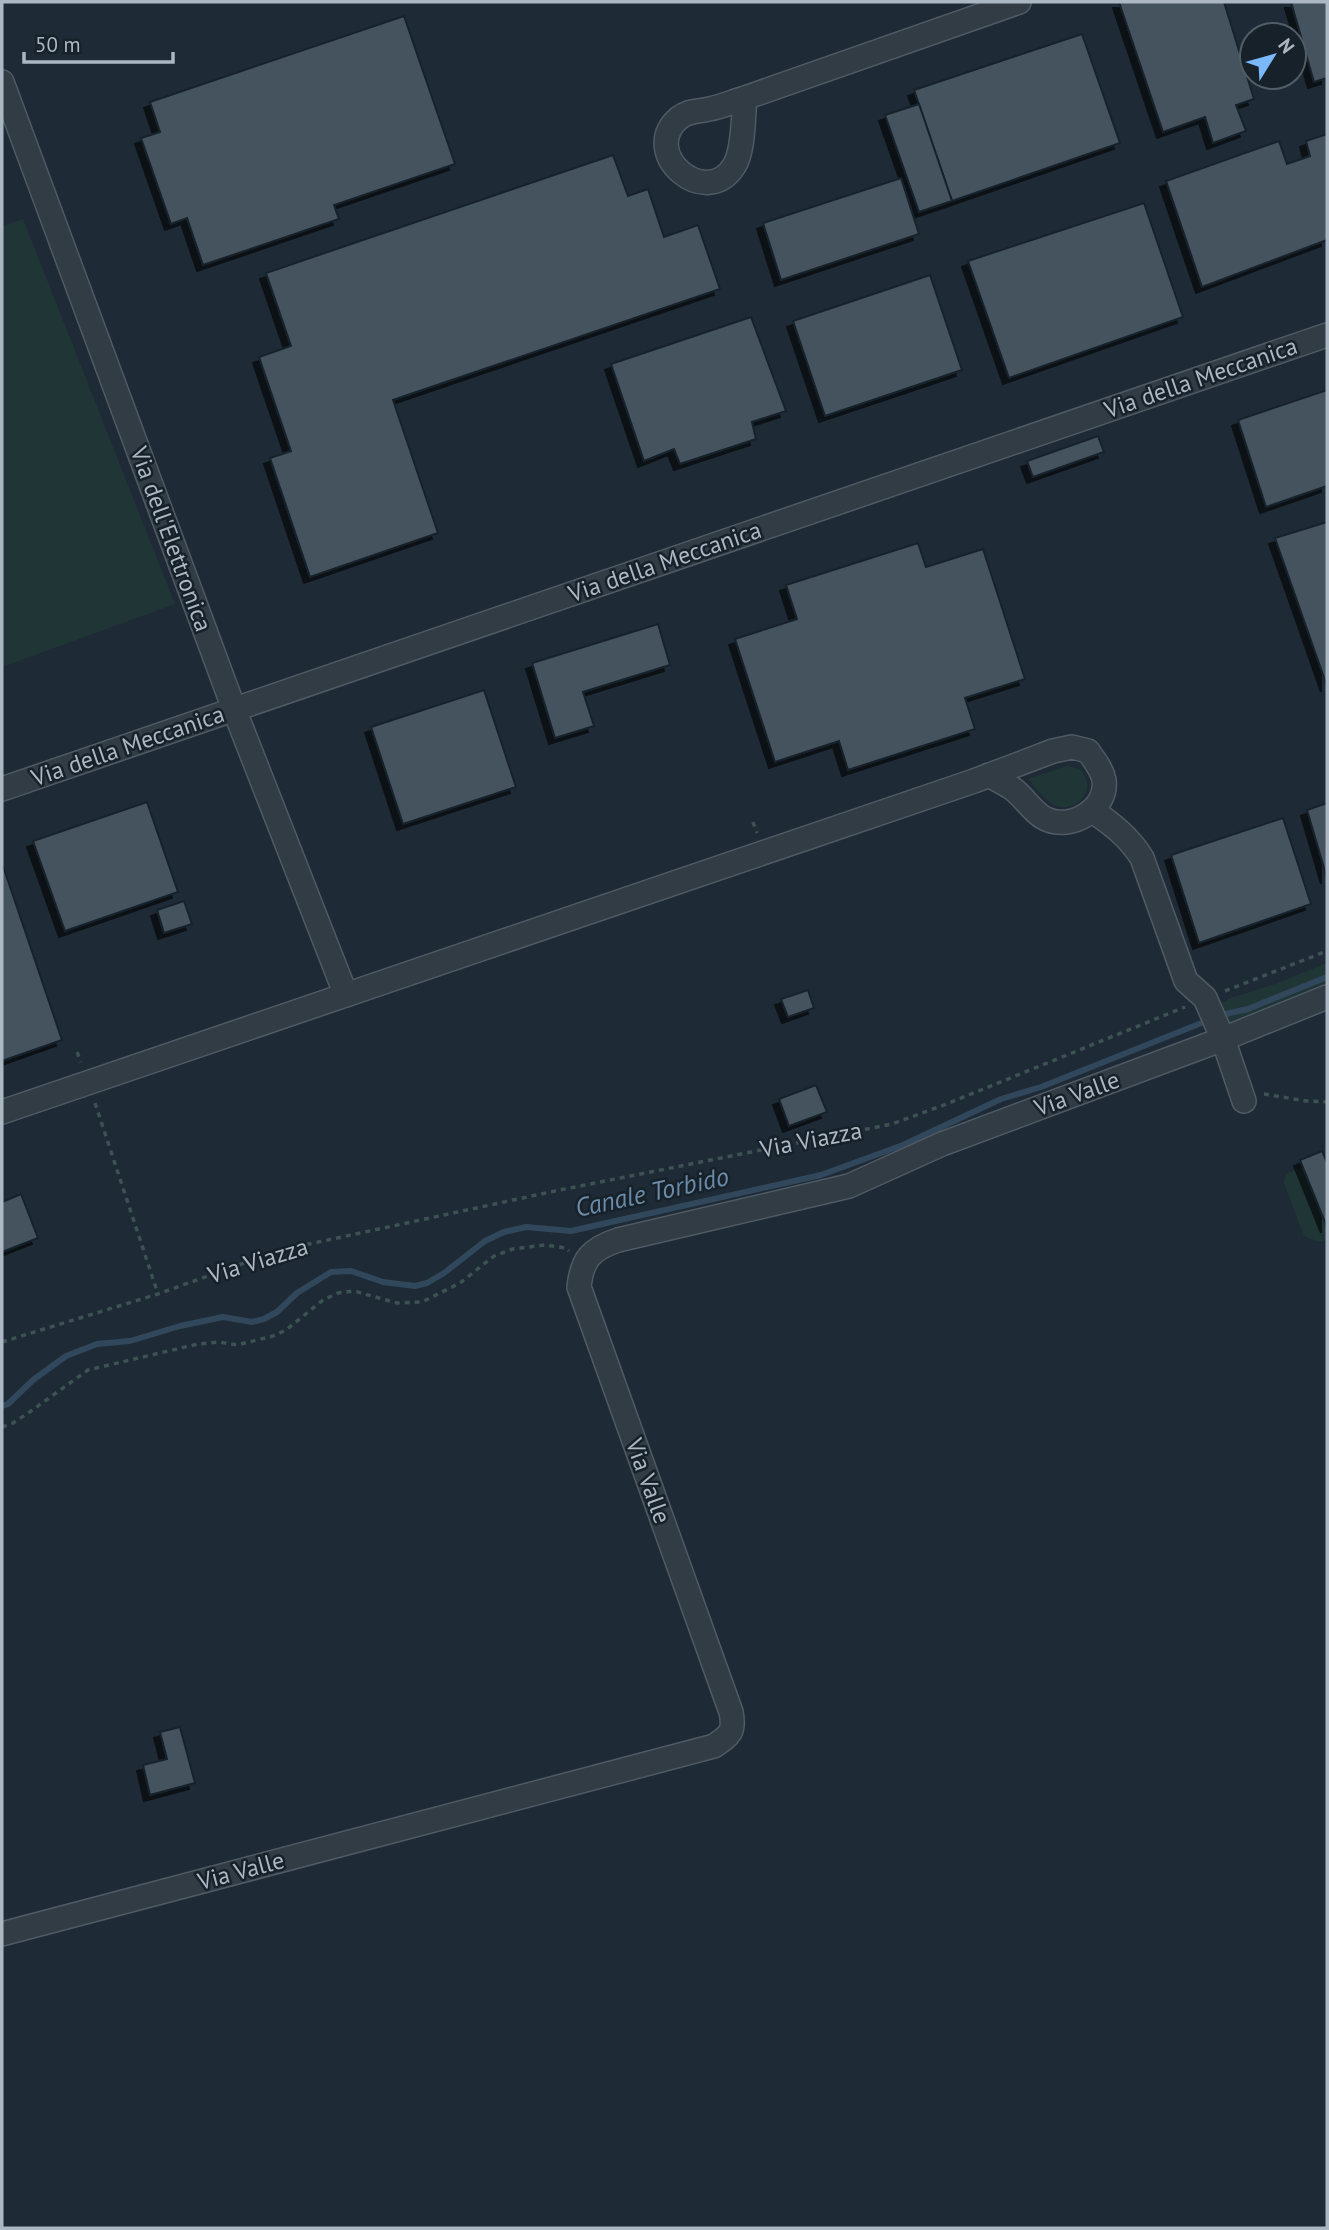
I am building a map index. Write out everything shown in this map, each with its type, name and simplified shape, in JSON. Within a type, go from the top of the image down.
[{"type":"street","points":[[745,97],[1019,2]]},
{"type":"street","name":"Via dell'Elettronica","points":[[2,82],[234,709],[346,995]]},
{"type":"street","name":"Via della Meccanica","points":[[2,789],[1327,335]]},
{"type":"street","points":[[2,1112],[1053,751],[1072,747],[1088,751],[1104,781],[1101,798],[1093,811],[1061,822],[1046,819],[1014,790],[989,775]]},
{"type":"street","points":[[1093,811],[1117,827],[1132,842],[1142,858],[1186,981],[1205,998],[1248,1097]]},
{"type":"street","name":"Via Valle","points":[[2,1934],[714,1746],[729,1735],[733,1723],[731,1712],[579,1287],[581,1271],[589,1256],[602,1245],[849,1186],[942,1144],[1223,1039],[1327,997]]},
{"type":"path","name":"Via Viazza","points":[[2,1341],[158,1294],[255,1259],[300,1247],[568,1188],[892,1124],[1327,951]]},
{"type":"path","points":[[88,1083],[158,1294]]},
{"type":"path","points":[[1248,1097],[1327,1102]]},
{"type":"path","points":[[2,1427],[22,1417],[88,1370],[198,1343],[237,1345],[273,1336],[286,1330],[323,1300],[338,1293],[354,1292],[397,1303],[422,1302],[460,1283],[494,1256],[513,1249],[545,1245],[566,1248],[581,1271]]},
{"type":"green space","points":[[23,219],[175,604],[2,667],[2,226]]},
{"type":"green space","points":[[1067,766],[1080,769],[1086,778],[1086,791],[1075,805],[1056,806],[1028,779]]},
{"type":"green space","points":[[1327,963],[1327,988],[1231,1024],[1224,1023],[1219,1009],[1222,1003],[1230,998],[1275,984]]},
{"type":"green space","points":[[1303,1167],[1327,1227],[1327,1240],[1315,1241],[1304,1236],[1284,1183],[1286,1174]]},
{"type":"building","points":[[1119,2],[1224,2],[1238,47],[1238,91],[1252,91],[1254,99],[1236,105],[1246,131],[1213,143],[1205,117],[1163,132]]},
{"type":"building","points":[[1291,2],[1327,2],[1327,78],[1314,82],[1308,61],[1308,21],[1296,21]]},
{"type":"building","points":[[404,16],[455,164],[334,205],[339,219],[203,265],[187,218],[171,224],[141,138],[160,132],[150,102]]},
{"type":"building","points":[[1082,34],[1120,143],[952,201],[914,90]]},
{"type":"building","points":[[919,104],[952,201],[919,212],[885,115]]},
{"type":"building","points":[[1327,134],[1327,240],[1202,287],[1166,181],[1279,141],[1287,164],[1310,156],[1306,141]]},
{"type":"building","points":[[613,155],[628,196],[648,189],[664,237],[698,225],[720,289],[393,400],[438,533],[310,577],[270,458],[291,451],[259,357],[291,346],[266,273]]},
{"type":"building","points":[[901,178],[919,234],[781,280],[763,223]]},
{"type":"building","points":[[1144,203],[1183,317],[1009,378],[968,261]]},
{"type":"building","points":[[930,275],[962,370],[825,416],[793,321]]},
{"type":"building","points":[[751,317],[786,411],[752,422],[756,439],[680,464],[674,449],[644,461],[611,364]]},
{"type":"building","points":[[1327,390],[1327,486],[1266,507],[1238,420]]},
{"type":"building","points":[[1098,436],[1104,452],[1033,477],[1027,461]]},
{"type":"building","points":[[1327,522],[1327,686],[1275,538]]},
{"type":"building","points":[[918,543],[926,567],[983,549],[1025,679],[965,698],[975,729],[848,770],[839,741],[775,762],[735,639],[797,619],[786,585]]},
{"type":"building","points":[[658,624],[670,665],[583,692],[594,726],[555,738],[532,663]]},
{"type":"building","points":[[484,690],[516,787],[403,824],[371,727]]},
{"type":"building","points":[[147,802],[178,892],[65,931],[33,841]]},
{"type":"building","points":[[1327,803],[1327,878],[1307,810]]},
{"type":"building","points":[[1283,818],[1311,904],[1199,943],[1171,855]]},
{"type":"building","points":[[2,863],[62,1040],[2,1061]]},
{"type":"building","points":[[184,901],[192,924],[164,933],[157,910]]},
{"type":"building","points":[[808,990],[814,1008],[788,1017],[781,999]]},
{"type":"building","points":[[816,1085],[827,1112],[789,1126],[779,1099]]},
{"type":"building","points":[[1322,1151],[1327,1162],[1327,1227],[1300,1160]]},
{"type":"building","points":[[21,1194],[38,1238],[2,1252],[2,1202]]},
{"type":"building","points":[[180,1727],[195,1783],[150,1795],[143,1765],[167,1759],[160,1732]]},
{"type":"waterway","name":"Canale Torbido","points":[[1221,1015],[1248,1009],[1327,977]]},
{"type":"waterway","name":"Canale Torbido","points":[[2,1406],[8,1404],[33,1380],[66,1356],[97,1344],[130,1341],[223,1317],[252,1322],[264,1319],[277,1312],[297,1293],[331,1272],[351,1271],[383,1282],[415,1286],[427,1283],[444,1273],[485,1241],[504,1232],[526,1227],[571,1231],[821,1175],[903,1145],[1001,1099],[1041,1087],[1209,1020]]}]
